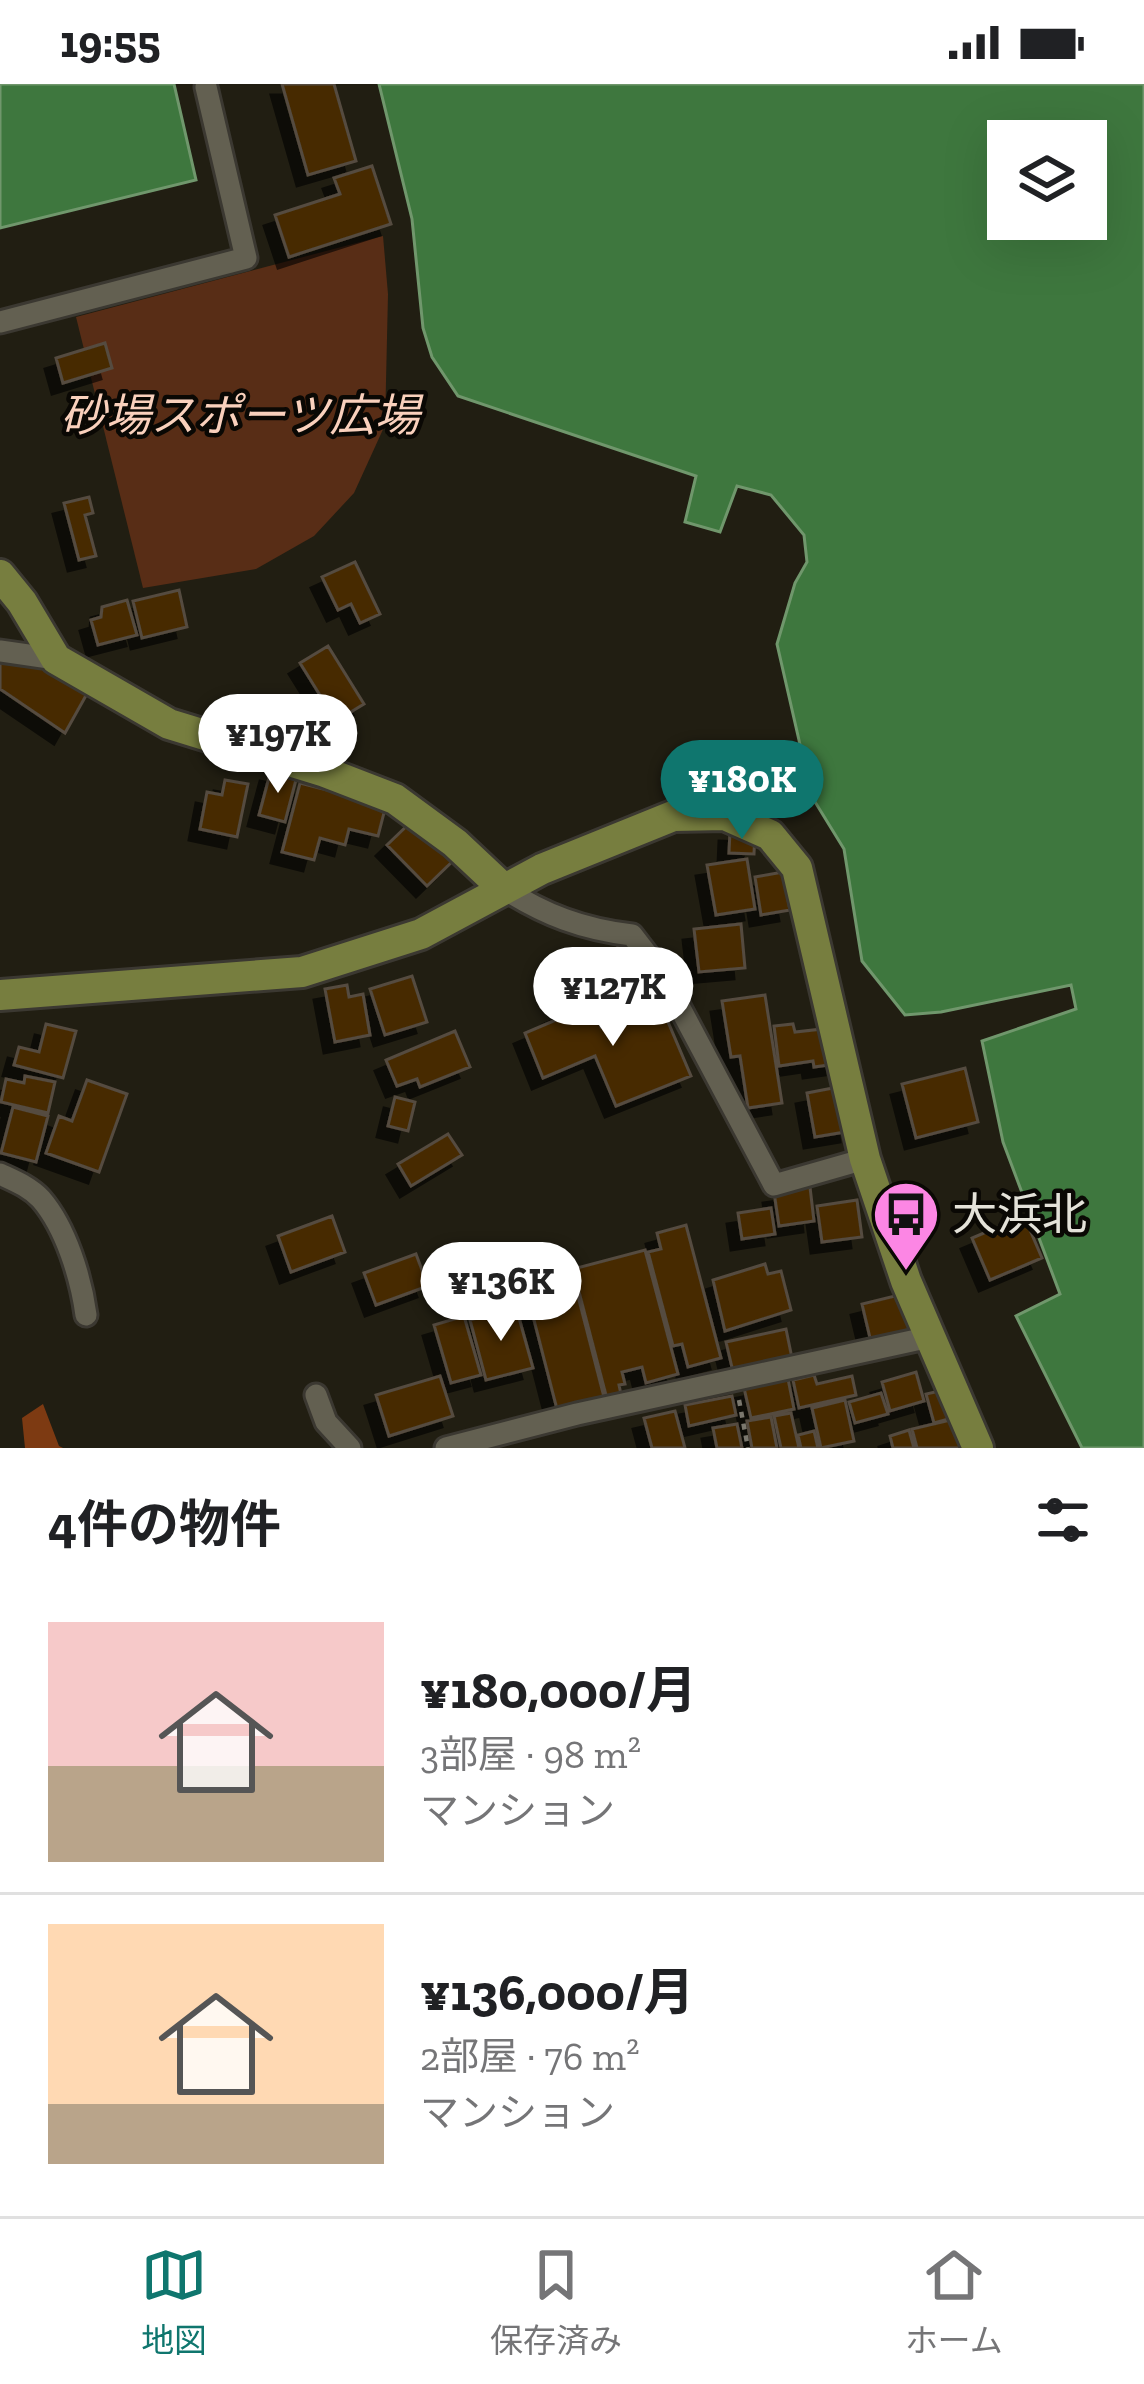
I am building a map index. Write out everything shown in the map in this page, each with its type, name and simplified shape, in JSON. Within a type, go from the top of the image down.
[{"type":"street","points":[[0,322],[246,258],[206,87]]},
{"type":"street","points":[[0,575],[56,659]]},
{"type":"street","points":[[0,651],[56,659],[169,724],[325,772],[395,800],[454,843],[503,888],[539,911],[587,930],[632,934],[662,974],[774,1185],[865,1159]]},
{"type":"street","points":[[0,995],[302,972],[422,934],[503,888],[601,842],[673,816],[725,815],[770,835],[797,868],[865,1159],[906,1281],[978,1448]]},
{"type":"street","points":[[0,1016],[32,991]]},
{"type":"street","points":[[0,1174],[43,1202],[82,1284],[86,1315]]},
{"type":"street","points":[[446,1448],[578,1414],[930,1337]]},
{"type":"street","points":[[316,1395],[326,1421],[350,1448]]},
{"type":"path","points":[[736,1381],[748,1448]]},
{"type":"green space","name":"砂場スポーツ広場","points":[[383,236],[388,294],[385,425],[354,493],[314,536],[256,569],[143,588],[76,317]]},
{"type":"shaded area","points":[[0,84],[174,84],[196,180],[0,228]]},
{"type":"shaded area","points":[[379,84],[1144,84],[1144,1448],[1082,1448],[1016,1316],[1060,1294],[1003,1142],[982,1041],[1076,1009],[1071,985],[905,1015],[862,961],[844,849],[812,797],[777,644],[795,583],[807,562],[804,535],[771,495],[737,486],[720,532],[685,522],[696,476],[458,396],[432,357],[423,328],[412,219]]},
{"type":"shaded area","points":[[43,1404],[63,1448],[25,1448],[22,1418]]},
{"type":"building","points":[[282,84],[334,84],[356,161],[308,175]]},
{"type":"building","points":[[372,166],[391,224],[289,257],[275,215],[340,194],[334,178]]},
{"type":"building","points":[[105,343],[112,368],[63,383],[56,358]]},
{"type":"building","points":[[89,497],[93,513],[85,515],[96,556],[79,560],[64,503]]},
{"type":"building","points":[[355,562],[380,614],[360,623],[351,604],[338,610],[322,577]]},
{"type":"building","points":[[179,590],[187,627],[142,638],[133,601]]},
{"type":"building","points":[[127,600],[137,635],[98,645],[91,620],[101,617],[102,607]]},
{"type":"building","points":[[328,646],[364,704],[336,721],[300,663]]},
{"type":"building","points":[[0,652],[49,666],[88,692],[65,733],[0,689]]},
{"type":"building","points":[[271,770],[297,776],[285,822],[259,815]]},
{"type":"building","points":[[225,780],[248,784],[237,837],[200,829],[207,792],[222,795]]},
{"type":"building","points":[[300,783],[386,805],[378,836],[349,829],[345,845],[320,838],[314,860],[282,852]]},
{"type":"building","points":[[416,817],[456,858],[427,886],[387,845]]},
{"type":"building","points":[[730,830],[755,831],[754,854],[729,853]]},
{"type":"building","points":[[747,859],[755,909],[716,915],[707,865]]},
{"type":"building","points":[[783,872],[790,910],[761,915],[755,877]]},
{"type":"building","points":[[741,924],[745,968],[699,972],[694,929]]},
{"type":"building","points":[[618,947],[634,969],[602,993],[585,971]]},
{"type":"building","points":[[412,976],[427,1022],[385,1035],[370,989]]},
{"type":"building","points":[[347,985],[349,997],[363,994],[370,1035],[335,1042],[325,989]]},
{"type":"building","points":[[765,995],[782,1103],[748,1108],[740,1056],[731,1057],[722,1001]]},
{"type":"building","points":[[589,999],[601,1027],[660,1003],[691,1076],[616,1106],[595,1056],[543,1078],[525,1033],[556,1020],[553,1014]]},
{"type":"building","points":[[46,1024],[76,1031],[63,1078],[14,1065],[19,1047],[39,1052]]},
{"type":"building","points":[[793,1024],[795,1032],[831,1028],[836,1064],[814,1067],[813,1061],[779,1066],[774,1026]]},
{"type":"building","points":[[455,1031],[470,1067],[420,1087],[417,1079],[397,1086],[386,1060]]},
{"type":"building","points":[[965,1068],[978,1122],[916,1138],[902,1084]]},
{"type":"building","points":[[25,1076],[55,1082],[48,1113],[1,1102],[6,1079],[24,1083]]},
{"type":"building","points":[[87,1080],[127,1094],[99,1172],[46,1153],[59,1116],[72,1121]]},
{"type":"building","points":[[843,1086],[851,1131],[815,1137],[807,1093]]},
{"type":"building","points":[[395,1097],[415,1102],[408,1131],[388,1126]]},
{"type":"building","points":[[13,1107],[48,1116],[36,1162],[1,1153]]},
{"type":"building","points":[[448,1134],[462,1155],[411,1186],[398,1164]]},
{"type":"building","points":[[810,1187],[814,1221],[779,1226],[774,1192]]},
{"type":"building","points":[[857,1200],[862,1237],[822,1242],[817,1206]]},
{"type":"building","points":[[771,1208],[775,1234],[742,1239],[738,1213]]},
{"type":"building","points":[[332,1216],[345,1252],[291,1272],[278,1236]]},
{"type":"building","points":[[1024,1216],[1042,1258],[990,1280],[972,1238]]},
{"type":"building","points":[[686,1225],[721,1358],[688,1367],[682,1344],[673,1346],[648,1252],[661,1249],[657,1233]]},
{"type":"building","points":[[645,1250],[678,1374],[646,1383],[642,1367],[622,1372],[622,1399],[608,1403],[573,1269]]},
{"type":"building","points":[[416,1254],[428,1286],[376,1305],[364,1273]]},
{"type":"building","points":[[765,1264],[768,1274],[781,1271],[791,1310],[725,1331],[713,1280]]},
{"type":"building","points":[[572,1273],[605,1401],[558,1413],[525,1285]]},
{"type":"building","points":[[907,1293],[916,1331],[871,1342],[862,1304]]},
{"type":"building","points":[[516,1307],[533,1368],[486,1380],[470,1320]]},
{"type":"building","points":[[464,1316],[481,1375],[451,1383],[434,1325]]},
{"type":"building","points":[[786,1329],[793,1363],[734,1376],[726,1342]]},
{"type":"building","points":[[916,1372],[924,1401],[890,1411],[882,1382]]},
{"type":"building","points":[[814,1375],[817,1384],[852,1376],[856,1395],[799,1408],[793,1380]]},
{"type":"building","points":[[440,1376],[453,1416],[389,1436],[376,1395]]},
{"type":"building","points":[[788,1379],[794,1409],[751,1418],[744,1388]]},
{"type":"building","points":[[948,1389],[956,1417],[934,1423],[926,1394]]},
{"type":"building","points":[[881,1393],[888,1414],[855,1423],[849,1402]]},
{"type":"building","points":[[732,1396],[736,1415],[689,1426],[685,1405]]},
{"type":"building","points":[[845,1400],[854,1441],[821,1448],[812,1408]]},
{"type":"building","points":[[675,1411],[685,1448],[652,1448],[644,1418]]},
{"type":"building","points":[[791,1413],[799,1448],[781,1448],[774,1416]]},
{"type":"building","points":[[771,1417],[777,1448],[752,1448],[747,1421]]},
{"type":"building","points":[[963,1417],[970,1448],[917,1448],[912,1429]]},
{"type":"building","points":[[737,1424],[742,1448],[717,1448],[713,1428]]},
{"type":"building","points":[[909,1430],[914,1448],[893,1448],[890,1436]]},
{"type":"building","points":[[814,1431],[818,1448],[801,1448],[798,1435]]},
{"type":"place","name":"大浜北","points":[[906,1273]]}]
